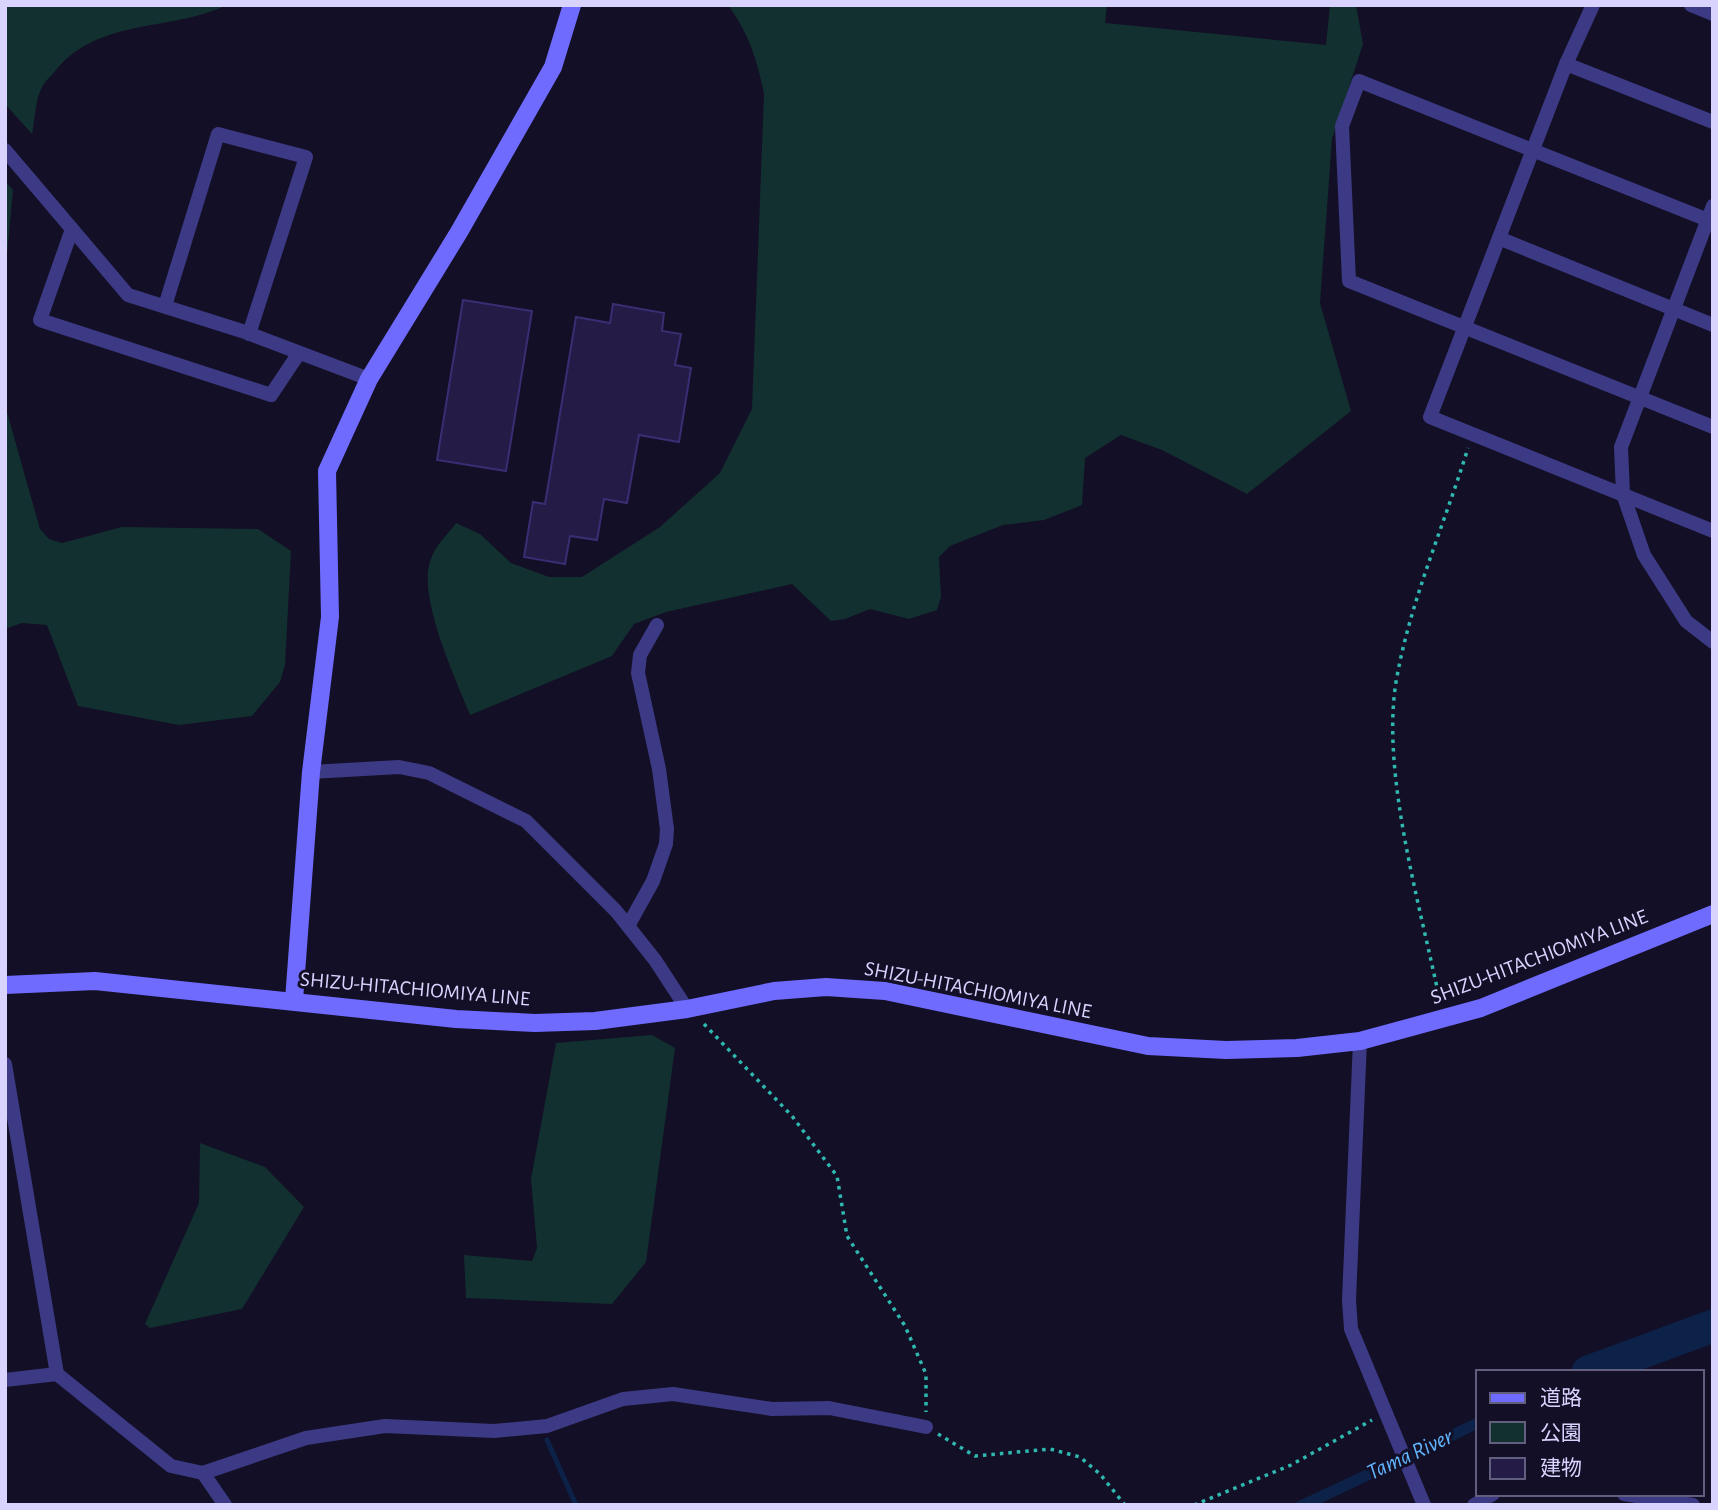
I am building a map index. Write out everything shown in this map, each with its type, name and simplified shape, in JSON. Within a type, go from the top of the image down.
[{"type":"main road","points":[[295,1000],[311,772],[331,617],[327,471],[369,379],[459,232],[553,67],[572,5]]},
{"type":"main road","name":"SHIZU-HITACHIOMIYA LINE","points":[[5,985],[95,981],[456,1019],[535,1023],[595,1021],[687,1009],[774,991],[826,987],[886,991],[1148,1046],[1226,1050],[1297,1048],[1360,1041],[1443,1020],[1536,987],[1713,914]]},
{"type":"street","points":[[1593,5],[1566,64],[1501,239],[1430,417],[1713,531]]},
{"type":"street","points":[[1691,5],[1713,14]]},
{"type":"street","points":[[1566,64],[1713,122]]},
{"type":"street","points":[[1713,427],[1638,397],[1464,328],[1349,281],[1342,126],[1359,81],[1711,216],[1638,397],[1621,447],[1623,494],[1644,555],[1686,621],[1713,642]]},
{"type":"street","points":[[165,306],[218,134],[306,158],[249,334]]},
{"type":"street","points":[[5,150],[128,295],[249,334],[369,379]]},
{"type":"street","points":[[72,229],[40,320],[271,395],[299,353]]},
{"type":"street","points":[[1501,239],[1713,325]]},
{"type":"street","points":[[628,926],[653,881],[666,844],[659,769],[638,673],[640,656],[657,625]]},
{"type":"street","points":[[311,772],[399,766],[429,773],[526,821],[628,926],[687,1009]]},
{"type":"street","points":[[1360,1041],[1349,1300],[1351,1329],[1424,1505]]},
{"type":"street","points":[[5,1064],[57,1374],[171,1466],[202,1473],[306,1438],[385,1426],[494,1431],[547,1426],[624,1399],[673,1394],[772,1409],[829,1408],[926,1427]]},
{"type":"street","points":[[5,1380],[57,1374]]},
{"type":"street","points":[[202,1473],[218,1490],[225,1505]]},
{"type":"street","points":[[1474,1505],[1490,1496]]},
{"type":"street","points":[[1637,1496],[1693,1505]]},
{"type":"path","points":[[1443,1020],[1406,839],[1392,752],[1396,683],[1415,598],[1472,432]]},
{"type":"path","points":[[687,1009],[725,1043],[792,1116],[837,1175],[847,1236],[905,1326],[926,1374],[926,1427],[975,1456],[1050,1449],[1080,1457],[1100,1474],[1125,1505]]},
{"type":"path","points":[[1194,1505],[1291,1465],[1388,1416]]},
{"type":"green space","points":[[5,5],[227,5],[183,19],[115,33],[93,41],[74,53],[42,87],[32,134],[5,104]]},
{"type":"green space","points":[[728,5],[1107,5],[1105,23],[1326,45],[1330,5],[1356,5],[1363,44],[1332,139],[1320,303],[1351,411],[1247,494],[1162,450],[1121,435],[1085,458],[1082,505],[1044,520],[1003,525],[950,546],[939,557],[941,597],[937,610],[909,619],[870,609],[845,619],[831,621],[792,584],[666,612],[634,624],[612,656],[470,715],[440,637],[429,594],[431,559],[456,523],[480,534],[511,563],[549,577],[582,577],[660,527],[720,473],[752,409],[764,94],[751,47],[742,26]]},
{"type":"green space","points":[[5,181],[13,190],[5,276]]},
{"type":"green space","points":[[5,405],[40,529],[49,539],[62,543],[122,527],[258,529],[291,551],[285,665],[280,682],[252,716],[179,725],[78,706],[47,625],[22,623],[5,629]]},
{"type":"green space","points":[[652,1035],[675,1048],[646,1262],[612,1304],[466,1298],[464,1255],[532,1261],[537,1248],[531,1179],[556,1043]]},
{"type":"green space","points":[[200,1143],[265,1167],[304,1207],[242,1309],[150,1328],[145,1324],[199,1203]]},
{"type":"water","points":[[1476,1418],[1476,1430],[1317,1505],[1290,1505]]},
{"type":"building","points":[[463,300],[532,311],[506,471],[437,460]]},
{"type":"building","points":[[613,304],[664,313],[662,331],[681,334],[675,365],[691,368],[679,442],[639,435],[627,503],[604,499],[597,540],[570,536],[565,564],[524,557],[533,502],[545,504],[576,317],[610,323]]},
{"type":"waterway","name":"Tama River","points":[[1593,1370],[1713,1326]]},
{"type":"waterway","points":[[547,1440],[576,1505]]}]
